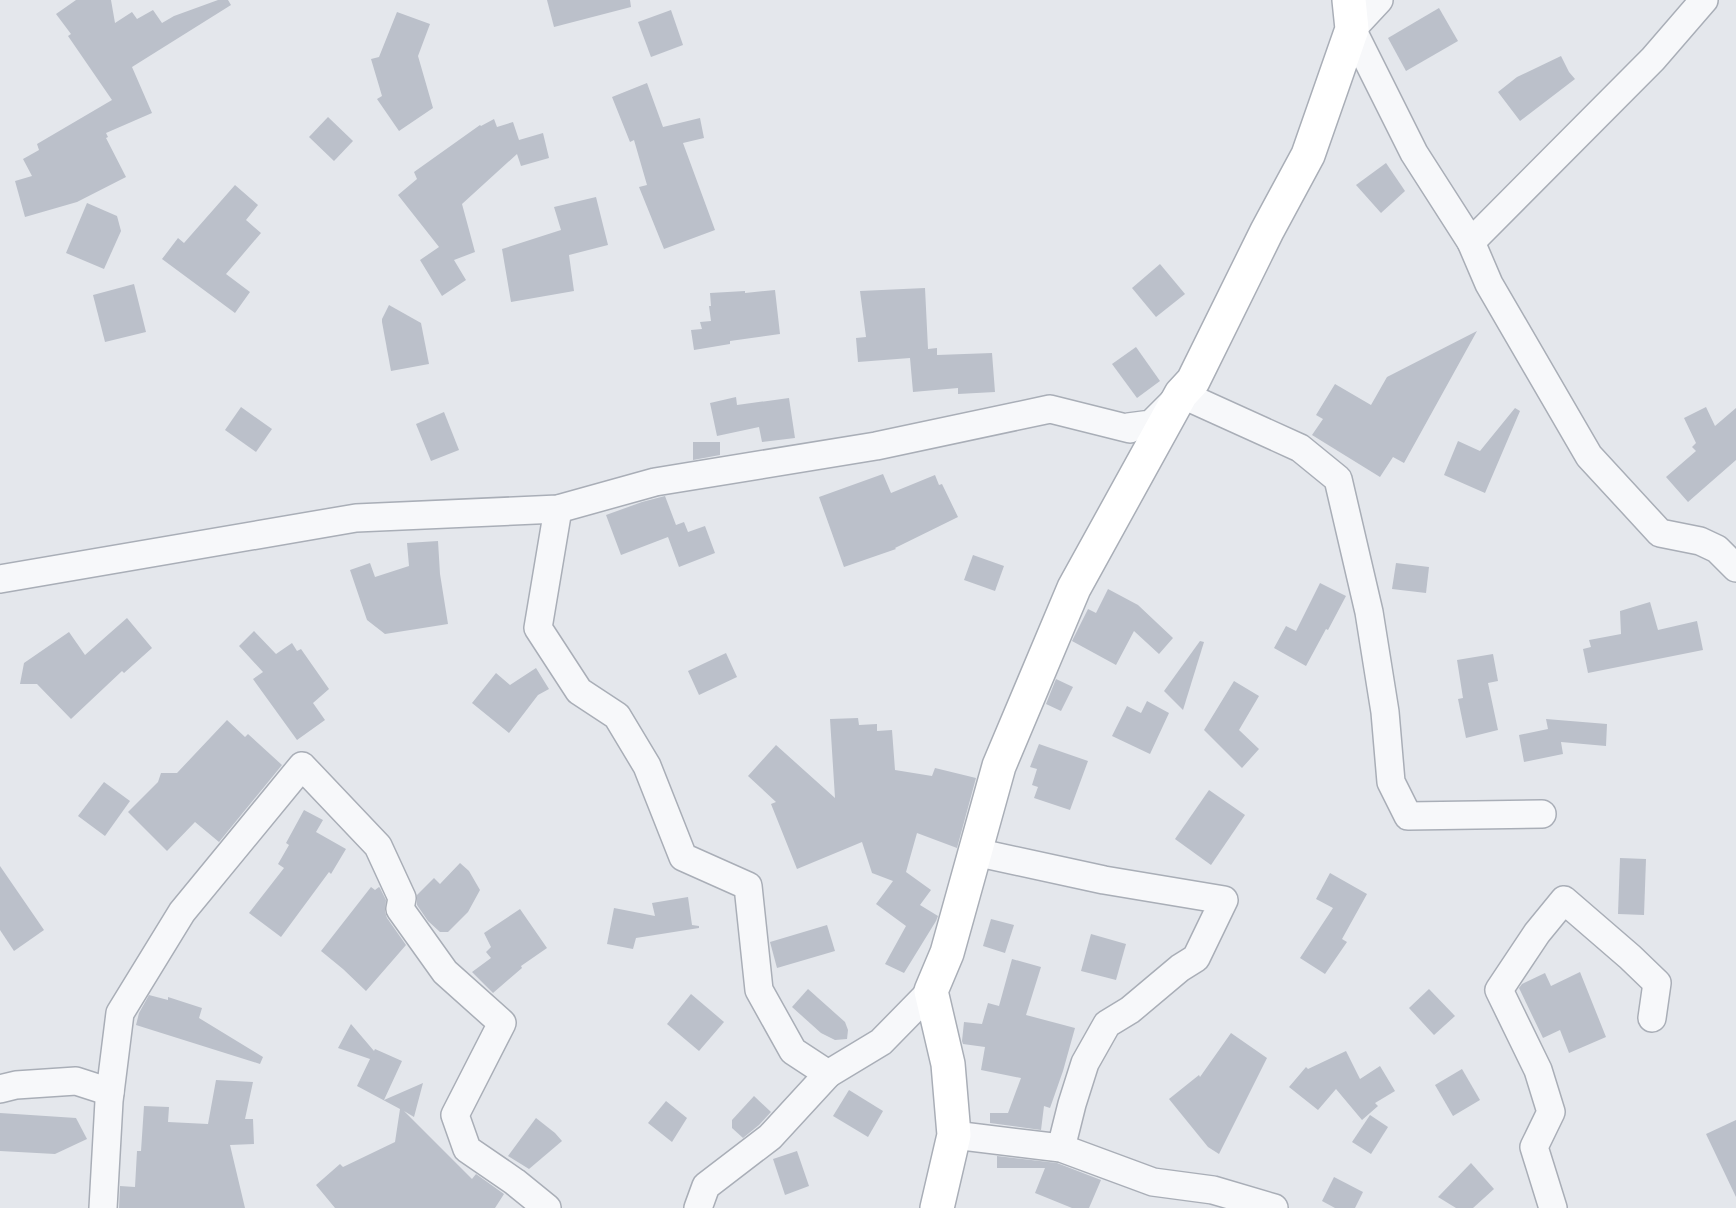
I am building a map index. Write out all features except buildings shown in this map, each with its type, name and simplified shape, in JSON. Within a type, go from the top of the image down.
[{"type":"street","points":[[0,579],[356,519],[558,508],[655,482],[876,446],[1050,409],[1130,429],[1128,427],[1151,424],[1193,381],[1267,231],[1308,155],[1350,14],[1378,0]]},
{"type":"street","points":[[1471,242],[1653,59],[1704,0]]},
{"type":"street","points":[[1350,14],[1414,153],[1471,242],[1490,284],[1589,456],[1660,533],[1700,541],[1718,549],[1736,568]]},
{"type":"street","points":[[1181,394],[1300,448],[1338,479],[1369,612],[1384,712],[1391,782],[1408,816],[1542,814]]},
{"type":"street","points":[[698,1208],[706,1186],[770,1137],[828,1074],[881,1041],[931,991],[946,953],[999,766],[1074,588],[1181,394]]},
{"type":"street","points":[[558,508],[538,628],[579,691],[617,716],[647,766],[683,857],[748,886],[759,990],[793,1051],[828,1074]]},
{"type":"street","points":[[103,1208],[110,1092],[120,1013],[182,912],[302,766],[378,846],[402,898],[400,909],[445,972],[502,1023],[455,1115],[467,1149],[515,1182],[547,1208]]},
{"type":"street","points":[[975,852],[1104,880],[1224,900],[1196,958],[1180,968],[1130,1010],[1107,1024],[1085,1063],[1061,1148]]},
{"type":"street","points":[[1553,1208],[1534,1147],[1551,1112],[1538,1070],[1499,990],[1537,933],[1564,900],[1657,983],[1652,1018]]},
{"type":"street","points":[[931,991],[948,1064],[954,1135],[937,1208]]},
{"type":"street","points":[[0,1089],[16,1085],[76,1081],[110,1092]]},
{"type":"street","points":[[954,1135],[1061,1148],[1153,1182],[1213,1190],[1274,1208]]}]
